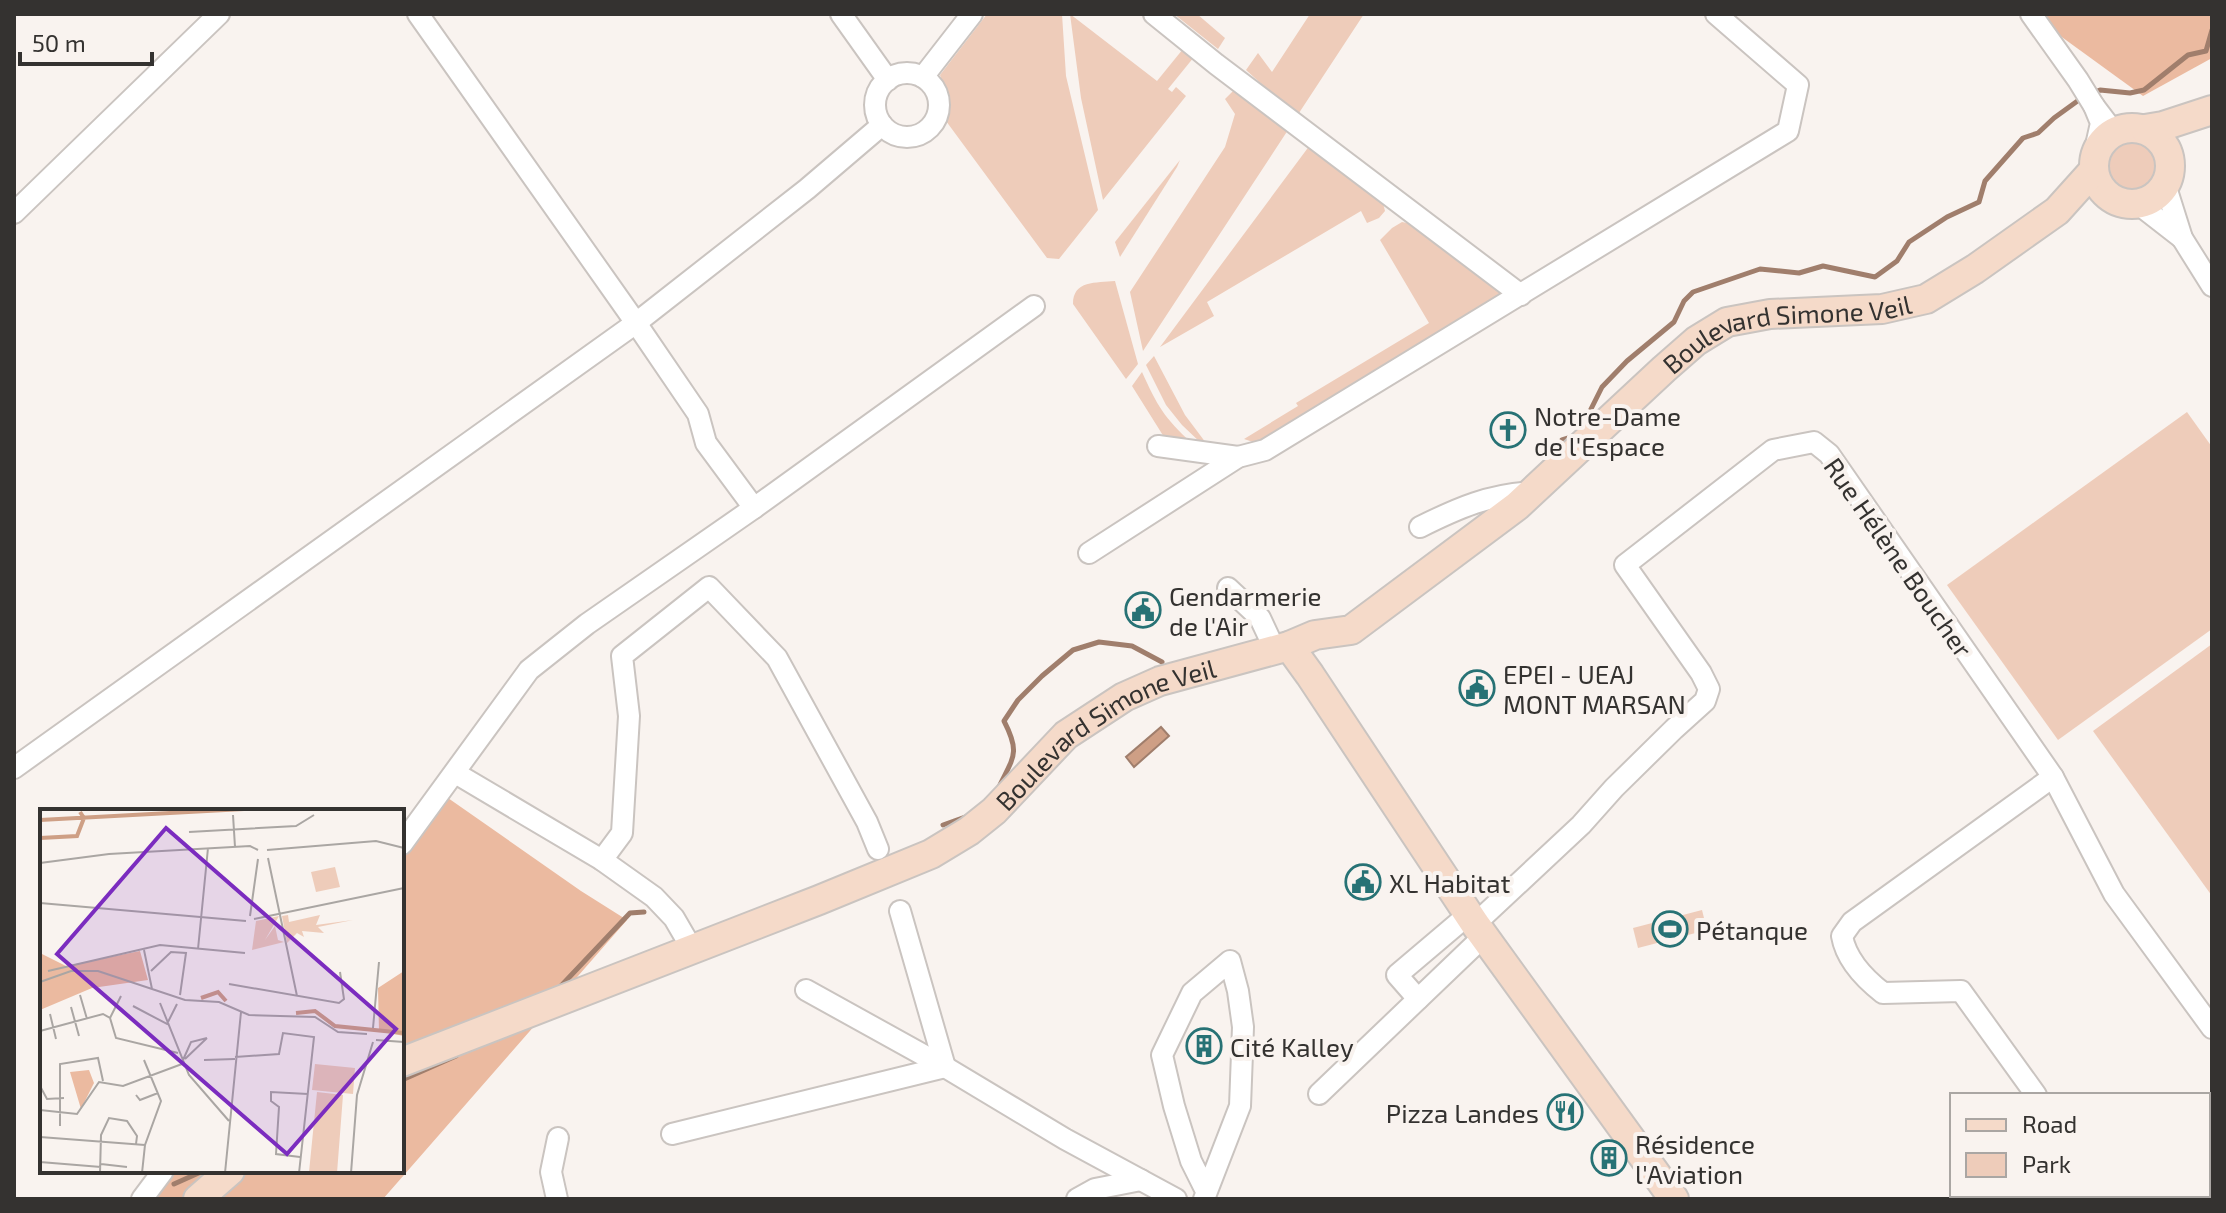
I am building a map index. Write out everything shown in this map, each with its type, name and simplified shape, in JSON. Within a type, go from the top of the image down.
[{"type":"main road","points":[[2212,110],[2163,126],[2135,127],[2101,151],[2101,189],[2127,202],[2155,195],[2167,172],[2212,117]]},
{"type":"main road","points":[[2145,129],[2161,141],[2167,172]]},
{"type":"main road","name":"Boulevard Simone Veil","points":[[404,1061],[931,854],[969,831],[994,811],[1066,735],[1124,697],[1160,681],[1282,648],[1315,635],[1351,630],[1534,492],[1696,341],[1727,322],[1770,314],[1882,309],[1926,299],[1975,269],[2057,211],[2101,151]]},
{"type":"main road","name":"Boulevard Simone Veil","points":[[2057,211],[2127,202]]},
{"type":"main road","points":[[1282,648],[1310,675],[1476,925],[1674,1199]]},
{"type":"main road","points":[[198,1199],[228,1173]]},
{"type":"street","points":[[14,213],[219,14]]},
{"type":"street","points":[[418,14],[698,414],[706,443],[754,508]]},
{"type":"street","points":[[841,14],[888,80]]},
{"type":"street","points":[[923,77],[972,14]]},
{"type":"street","points":[[1154,14],[1521,295]]},
{"type":"street","points":[[1089,553],[1238,457],[1265,450],[1788,131],[1798,85],[1716,14]]},
{"type":"street","points":[[2031,14],[2094,106],[2101,151]]},
{"type":"street","points":[[903,74],[923,77],[937,93],[938,114],[934,124],[927,131],[907,138],[887,131],[876,113],[878,92],[888,80],[903,74]]},
{"type":"street","points":[[14,768],[636,323],[807,189],[882,125]]},
{"type":"street","points":[[2167,172],[2182,238],[2212,286]]},
{"type":"street","points":[[2127,202],[2182,238]]},
{"type":"street","points":[[404,841],[529,670],[587,624],[1034,306]]},
{"type":"street","name":"Rue Hélène Boucher","points":[[1476,925],[1705,701],[1709,689],[1701,673],[1625,565],[1773,450],[1814,442],[1829,454],[2053,777],[2114,894],[2212,1028]]},
{"type":"street","points":[[1158,446],[1238,457]]},
{"type":"street","points":[[1420,527],[1506,493],[1534,492]]},
{"type":"street","points":[[602,860],[622,833],[629,716],[622,656],[709,587],[777,658],[867,822],[878,849]]},
{"type":"street","points":[[1228,588],[1260,618],[1282,648]]},
{"type":"street","points":[[462,777],[602,860],[654,897],[674,918],[692,949]]},
{"type":"street","points":[[2035,1093],[1961,991],[1883,993],[1865,978],[1844,947],[1842,936],[1852,922],[2053,777]]},
{"type":"street","points":[[900,911],[945,1067]]},
{"type":"street","points":[[1319,1094],[1418,999],[1476,925]]},
{"type":"street","points":[[1418,999],[1397,975],[1476,925]]},
{"type":"street","points":[[1230,961],[1243,1027],[1240,1106],[1205,1195],[1174,1106],[1162,1055],[1192,993],[1230,961]]},
{"type":"street","points":[[806,990],[1176,1199]]},
{"type":"street","points":[[672,1134],[945,1067]]},
{"type":"street","points":[[557,1199],[551,1172],[558,1138]]},
{"type":"street","points":[[142,1199],[162,1173]]},
{"type":"street","points":[[1077,1199],[1095,1189],[1141,1180]]},
{"type":"green space","points":[[987,14],[1062,14],[1066,76],[1098,210],[1059,259],[1047,258],[946,121],[946,95],[940,75]]},
{"type":"green space","points":[[1070,14],[1157,81],[1183,49],[1194,57],[1168,89],[1172,92],[1176,87],[1186,96],[1103,200],[1081,98]]},
{"type":"green space","points":[[1174,14],[1197,14],[1225,38],[1218,49]]},
{"type":"green space","points":[[1310,14],[1364,14],[1297,116],[1246,70],[1258,53],[1272,72]]},
{"type":"green space","points":[[1236,88],[1288,130],[1143,351],[1130,292],[1225,147],[1235,114],[1225,99]]},
{"type":"green space","points":[[2131,138],[2151,146],[2159,166],[2151,186],[2131,194],[2111,186],[2103,166],[2111,146]]},
{"type":"green space","points":[[1310,145],[1383,203],[1385,211],[1379,218],[1367,223],[1361,211],[1207,302],[1214,316],[1160,347]]},
{"type":"green space","points":[[1180,160],[1177,167],[1120,257],[1115,242]]},
{"type":"green space","points":[[1402,222],[1496,286],[1502,294],[1256,443],[1244,439],[1298,406],[1296,403],[1429,323],[1380,240]]},
{"type":"green space","points":[[1115,281],[1138,364],[1126,379],[1073,304],[1074,296],[1081,287]]},
{"type":"green space","points":[[1154,356],[1185,415],[1206,443],[1202,444],[1182,425],[1166,405],[1146,365]]},
{"type":"green space","points":[[1142,372],[1162,410],[1192,443],[1164,437],[1132,386]]},
{"type":"green space","points":[[2187,412],[2212,447],[2212,629],[2058,740],[1947,585]]},
{"type":"green space","points":[[2212,644],[2212,896],[2093,731]]},
{"type":"green space","name":"Pétanque","points":[[1702,910],[1707,930],[1638,948],[1633,928]]},
{"type":"shaded area","points":[[2043,14],[2212,14],[2212,58],[2143,96],[2059,35]]},
{"type":"shaded area","points":[[1161,727],[1169,736],[1134,767],[1126,757]]},
{"type":"shaded area","points":[[448,798],[627,920],[383,1199],[138,1199],[158,1173],[404,1173],[404,854]]},
{"type":"waterway","points":[[2092,93],[2100,90],[2130,93],[2144,90],[2188,55],[2206,51],[2212,30]]},
{"type":"waterway","points":[[1562,440],[1578,435],[1602,387],[1627,361],[1674,322],[1684,301],[1693,292],[1760,269],[1799,273],[1823,266],[1875,277],[1897,261],[1909,242],[1947,217],[1979,202],[1985,181],[2023,138],[2038,133],[2083,97]]},
{"type":"waterway","points":[[998,789],[1014,749],[1004,721],[1018,700],[1073,650],[1099,642],[1132,646],[1162,662]]},
{"type":"waterway","points":[[943,825],[968,816]]},
{"type":"waterway","points":[[559,988],[630,913],[644,912]]},
{"type":"waterway","points":[[404,1079],[456,1056]]},
{"type":"waterway","points":[[174,1184],[199,1173]]},
{"type":"place","name":"Notre-Dame de l'Espace","points":[[1508,430]]},
{"type":"place","name":"Gendarmerie de l'Air","points":[[1143,610]]},
{"type":"place","name":"EPEI - UEAJ MONT MARSAN","points":[[1477,688]]},
{"type":"place","name":"XL Habitat","points":[[1363,882]]},
{"type":"place","name":"Pétanque","points":[[1670,929]]},
{"type":"place","name":"Cité Kalley","points":[[1204,1046]]},
{"type":"place","name":"Pizza Landes","points":[[1565,1112]]},
{"type":"place","name":"Résidence l'Aviation","points":[[1609,1158]]}]
